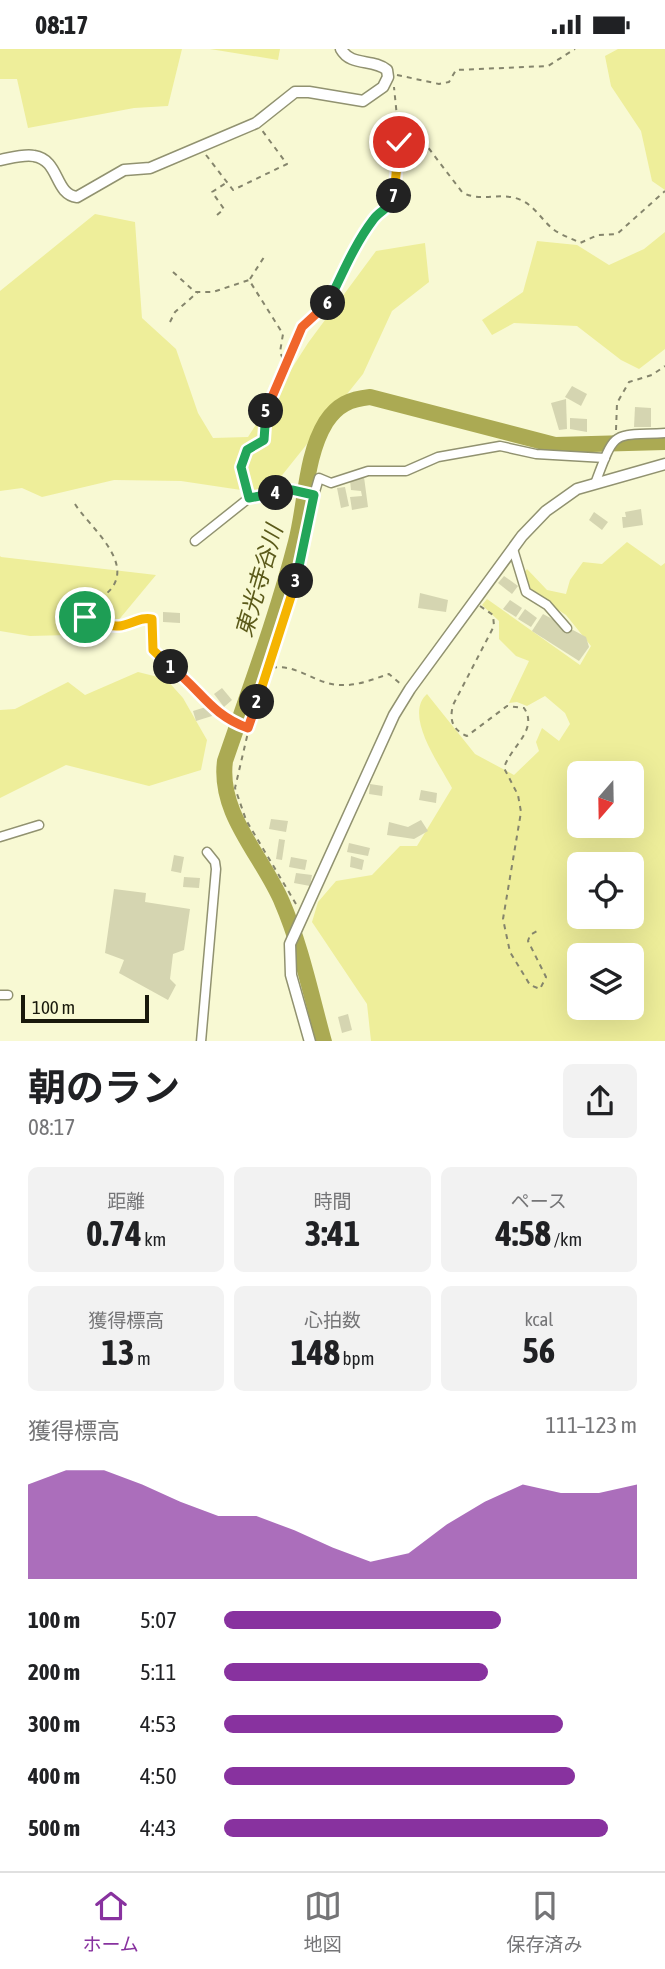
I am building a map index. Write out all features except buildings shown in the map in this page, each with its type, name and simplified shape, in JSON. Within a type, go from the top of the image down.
[{"type":"street","points":[[0,160],[33,156],[42,158],[51,164],[64,191],[77,197],[124,170],[150,167],[256,123],[295,93],[309,92],[363,101],[383,87],[388,75],[382,66],[345,56],[341,49]]},
{"type":"street","points":[[596,481],[605,456],[617,438],[625,433],[665,433]]},
{"type":"street","points":[[195,541],[249,498],[292,490],[314,495],[319,478],[339,483],[368,471],[406,471],[438,457],[500,446],[536,454],[605,456]]},
{"type":"street","points":[[310,1041],[291,975],[290,944],[383,738],[408,691],[513,548],[546,511],[577,489],[596,481],[665,464]]},
{"type":"street","points":[[513,548],[526,592],[547,605],[567,628]]},
{"type":"street","points":[[0,837],[39,825]]},
{"type":"street","points":[[201,1041],[216,869],[215,862],[207,852]]},
{"type":"path","points":[[388,75],[439,84],[449,82],[456,70],[548,66],[575,49]]},
{"type":"path","points":[[249,498],[241,467],[243,457],[247,450],[264,440],[267,409],[302,327],[326,305],[374,218],[391,205],[398,177],[399,142],[394,84],[388,75]]},
{"type":"path","points":[[200,147],[233,190],[287,164],[256,123]]},
{"type":"path","points":[[399,142],[427,146],[462,192],[469,197],[494,195],[519,199],[531,205],[558,233],[580,243],[598,235],[617,234],[665,191]]},
{"type":"path","points":[[217,215],[224,209],[212,192],[227,183]]},
{"type":"path","points":[[173,272],[189,290],[214,292],[249,280],[266,254]]},
{"type":"path","points":[[249,280],[283,334],[280,352],[286,365]]},
{"type":"path","points":[[170,322],[175,312],[199,292]]},
{"type":"path","points":[[617,438],[617,403],[629,382],[652,375],[665,366]]},
{"type":"path","points":[[302,916],[238,803],[236,777],[248,728],[294,590],[314,495]]},
{"type":"path","points":[[75,503],[111,548],[116,571],[111,590],[98,599],[69,606],[70,613],[104,625],[118,626],[145,618],[152,619],[153,650],[161,660],[190,681],[218,714],[248,728]]},
{"type":"path","points":[[473,603],[493,615],[494,626],[453,705],[450,719],[458,732],[467,736],[507,706],[524,708],[528,713],[527,729],[503,768],[518,795],[521,812],[503,919],[506,941],[515,962],[530,985],[540,989],[546,977],[528,941],[530,935],[539,930]]},
{"type":"path","points":[[269,669],[289,667],[322,682],[340,685],[356,684],[390,674],[408,691]]},
{"type":"shaded area","points":[[0,49],[182,49],[168,106],[134,108],[28,128],[17,79],[0,79]]},
{"type":"shaded area","points":[[210,49],[280,49],[278,60]]},
{"type":"shaded area","points":[[618,49],[665,49],[665,190],[652,181],[641,131],[611,86],[605,56]]},
{"type":"shaded area","points":[[95,214],[135,222],[142,318],[176,349],[198,413],[213,438],[248,437],[308,343],[376,251],[425,243],[429,282],[392,311],[363,374],[267,494],[181,481],[114,480],[42,497],[22,488],[0,491],[0,291]]},
{"type":"shaded area","points":[[665,232],[665,349],[639,369],[621,360],[577,326],[514,323],[492,335],[482,320],[523,292],[537,241],[577,245],[609,265],[644,249]]},
{"type":"shaded area","points":[[627,542],[661,566],[665,563],[665,1041],[371,1041],[367,1004],[312,922],[318,902],[336,881],[372,875],[400,846],[417,846],[452,788],[432,754],[421,727],[421,703],[427,694],[475,754],[514,775],[539,751],[536,742],[542,728],[559,741],[570,724],[565,713],[545,696],[527,706],[517,702],[509,703],[529,661],[516,656],[499,639],[499,621],[482,605],[487,599],[580,665],[591,646],[566,615],[529,591],[522,575],[527,569],[547,590],[566,594],[570,580],[583,562],[602,564]]},
{"type":"shaded area","points":[[0,556],[156,575],[107,634],[30,636],[0,631]]},
{"type":"shaded area","points":[[138,672],[166,679],[183,698],[207,740],[201,770],[149,786],[66,765],[0,798],[0,710],[15,709],[68,682],[85,695]]},
{"type":"waterway","name":"東光寺谷川","points":[[324,1041],[289,919],[274,885],[243,834],[228,799],[225,761],[289,570],[310,465],[326,422],[345,404],[370,397],[555,445],[665,442]]},
{"type":"route","points":[[85,617],[104,625],[118,626],[148,617],[152,619],[153,650],[161,660],[190,681],[218,714],[228,721],[248,728],[294,590],[314,495],[292,490],[257,494],[249,498],[241,467],[243,457],[247,450],[264,440],[267,433],[267,409],[302,327],[326,305],[360,239],[374,218],[391,205],[398,177],[399,142]]}]
